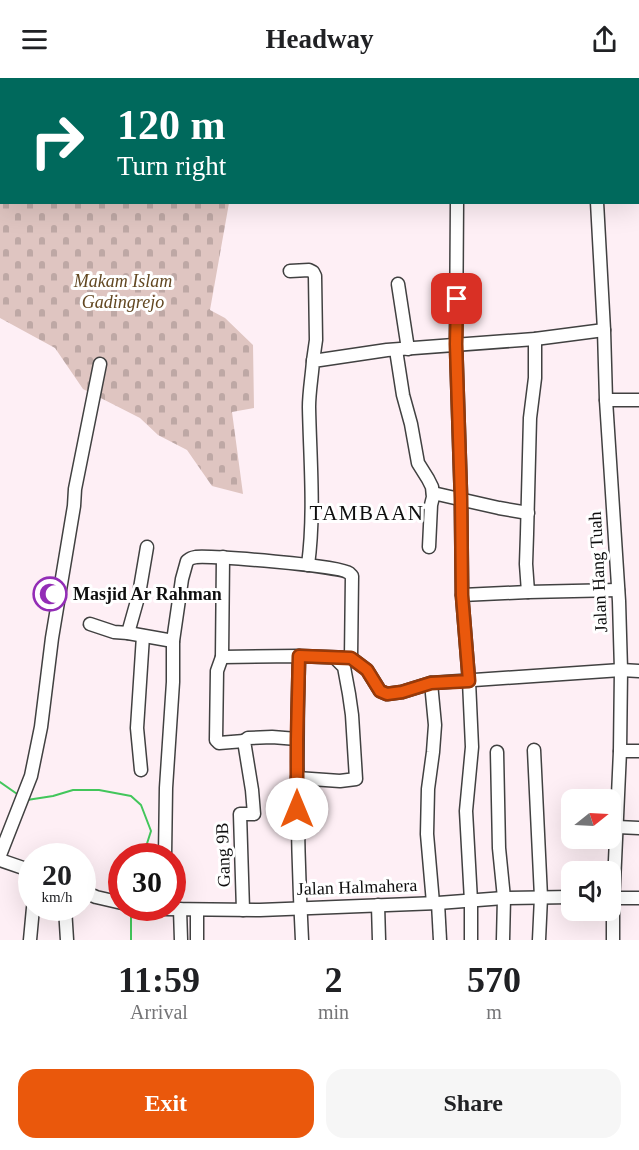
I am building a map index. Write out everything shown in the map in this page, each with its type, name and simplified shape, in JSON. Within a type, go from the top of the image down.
[{"type":"street","points":[[457,204],[456,344],[462,595],[472,747],[466,811],[471,940]]},
{"type":"street","name":"Jalan Hang Tuah","points":[[597,204],[621,670],[618,789]]},
{"type":"street","points":[[290,270],[309,270],[315,276],[316,340],[309,405],[311,499],[308,565]]},
{"type":"street","points":[[398,284],[403,395],[418,463],[433,493],[430,505],[429,547]]},
{"type":"street","points":[[313,361],[387,350],[534,339],[604,330]]},
{"type":"street","points":[[528,592],[526,564],[530,418],[535,378],[534,339]]},
{"type":"street","points":[[0,855],[31,776],[41,728],[75,489],[100,364]]},
{"type":"street","points":[[606,400],[639,400]]},
{"type":"street","points":[[433,493],[528,513]]},
{"type":"street","points":[[128,633],[139,594],[147,547]]},
{"type":"street","points":[[165,843],[173,641],[182,579],[187,561],[193,557],[223,557],[308,565],[349,573],[352,576],[351,658]]},
{"type":"street","points":[[223,557],[222,657],[217,671],[216,740],[219,743],[244,741],[248,738],[297,739]]},
{"type":"street","points":[[462,595],[618,590]]},
{"type":"street","points":[[90,624],[114,632],[173,641]]},
{"type":"street","points":[[141,770],[137,728],[143,636]]},
{"type":"street","points":[[299,656],[297,778],[302,940]]},
{"type":"street","points":[[222,657],[351,658],[367,670],[380,691],[387,694],[431,683],[621,670],[639,671]]},
{"type":"street","points":[[297,778],[340,781],[356,779],[349,694],[344,667],[335,658]]},
{"type":"street","points":[[431,683],[435,725],[434,752],[428,789],[427,826],[440,940]]},
{"type":"street","name":"Gang 9B","points":[[243,910],[240,814],[254,814],[244,741]]},
{"type":"street","points":[[534,750],[541,897],[539,940]]},
{"type":"street","points":[[620,751],[639,751]]},
{"type":"street","points":[[497,752],[504,898],[503,940]]},
{"type":"street","points":[[621,827],[639,828]]},
{"type":"street","points":[[0,860],[18,866]]},
{"type":"street","name":"Jalan Halmahera","points":[[186,909],[243,910],[561,897]]},
{"type":"street","points":[[621,898],[639,898]]},
{"type":"street","points":[[378,905],[379,940]]},
{"type":"street","points":[[197,910],[197,940]]},
{"type":"street","points":[[30,940],[32,921]]},
{"type":"street","points":[[66,921],[67,940]]},
{"type":"street","points":[[181,921],[182,940]]},
{"type":"street","name":"Jalan Hang Tuah","points":[[613,921],[613,940]]},
{"type":"green space","name":"Makam Islam Gadingrejo","points":[[0,204],[229,204],[210,310],[225,318],[253,345],[254,408],[232,412],[243,494],[212,486],[187,450],[158,435],[140,418],[83,389],[55,348],[0,318]]},
{"type":"waterway","points":[[0,782],[20,796]]},
{"type":"waterway","points":[[27,800],[73,790],[99,790],[131,796],[141,805],[151,831],[147,843]]},
{"type":"waterway","points":[[131,921],[131,940]]},
{"type":"place","name":"Masjid Ar Rahman","points":[[50,594]]},
{"type":"district","name":"TAMBAAN","points":[[367,513]]},
{"type":"route","points":[[297,809],[299,656],[351,658],[367,670],[380,691],[387,694],[431,683],[469,681],[462,595],[457,299]]}]
